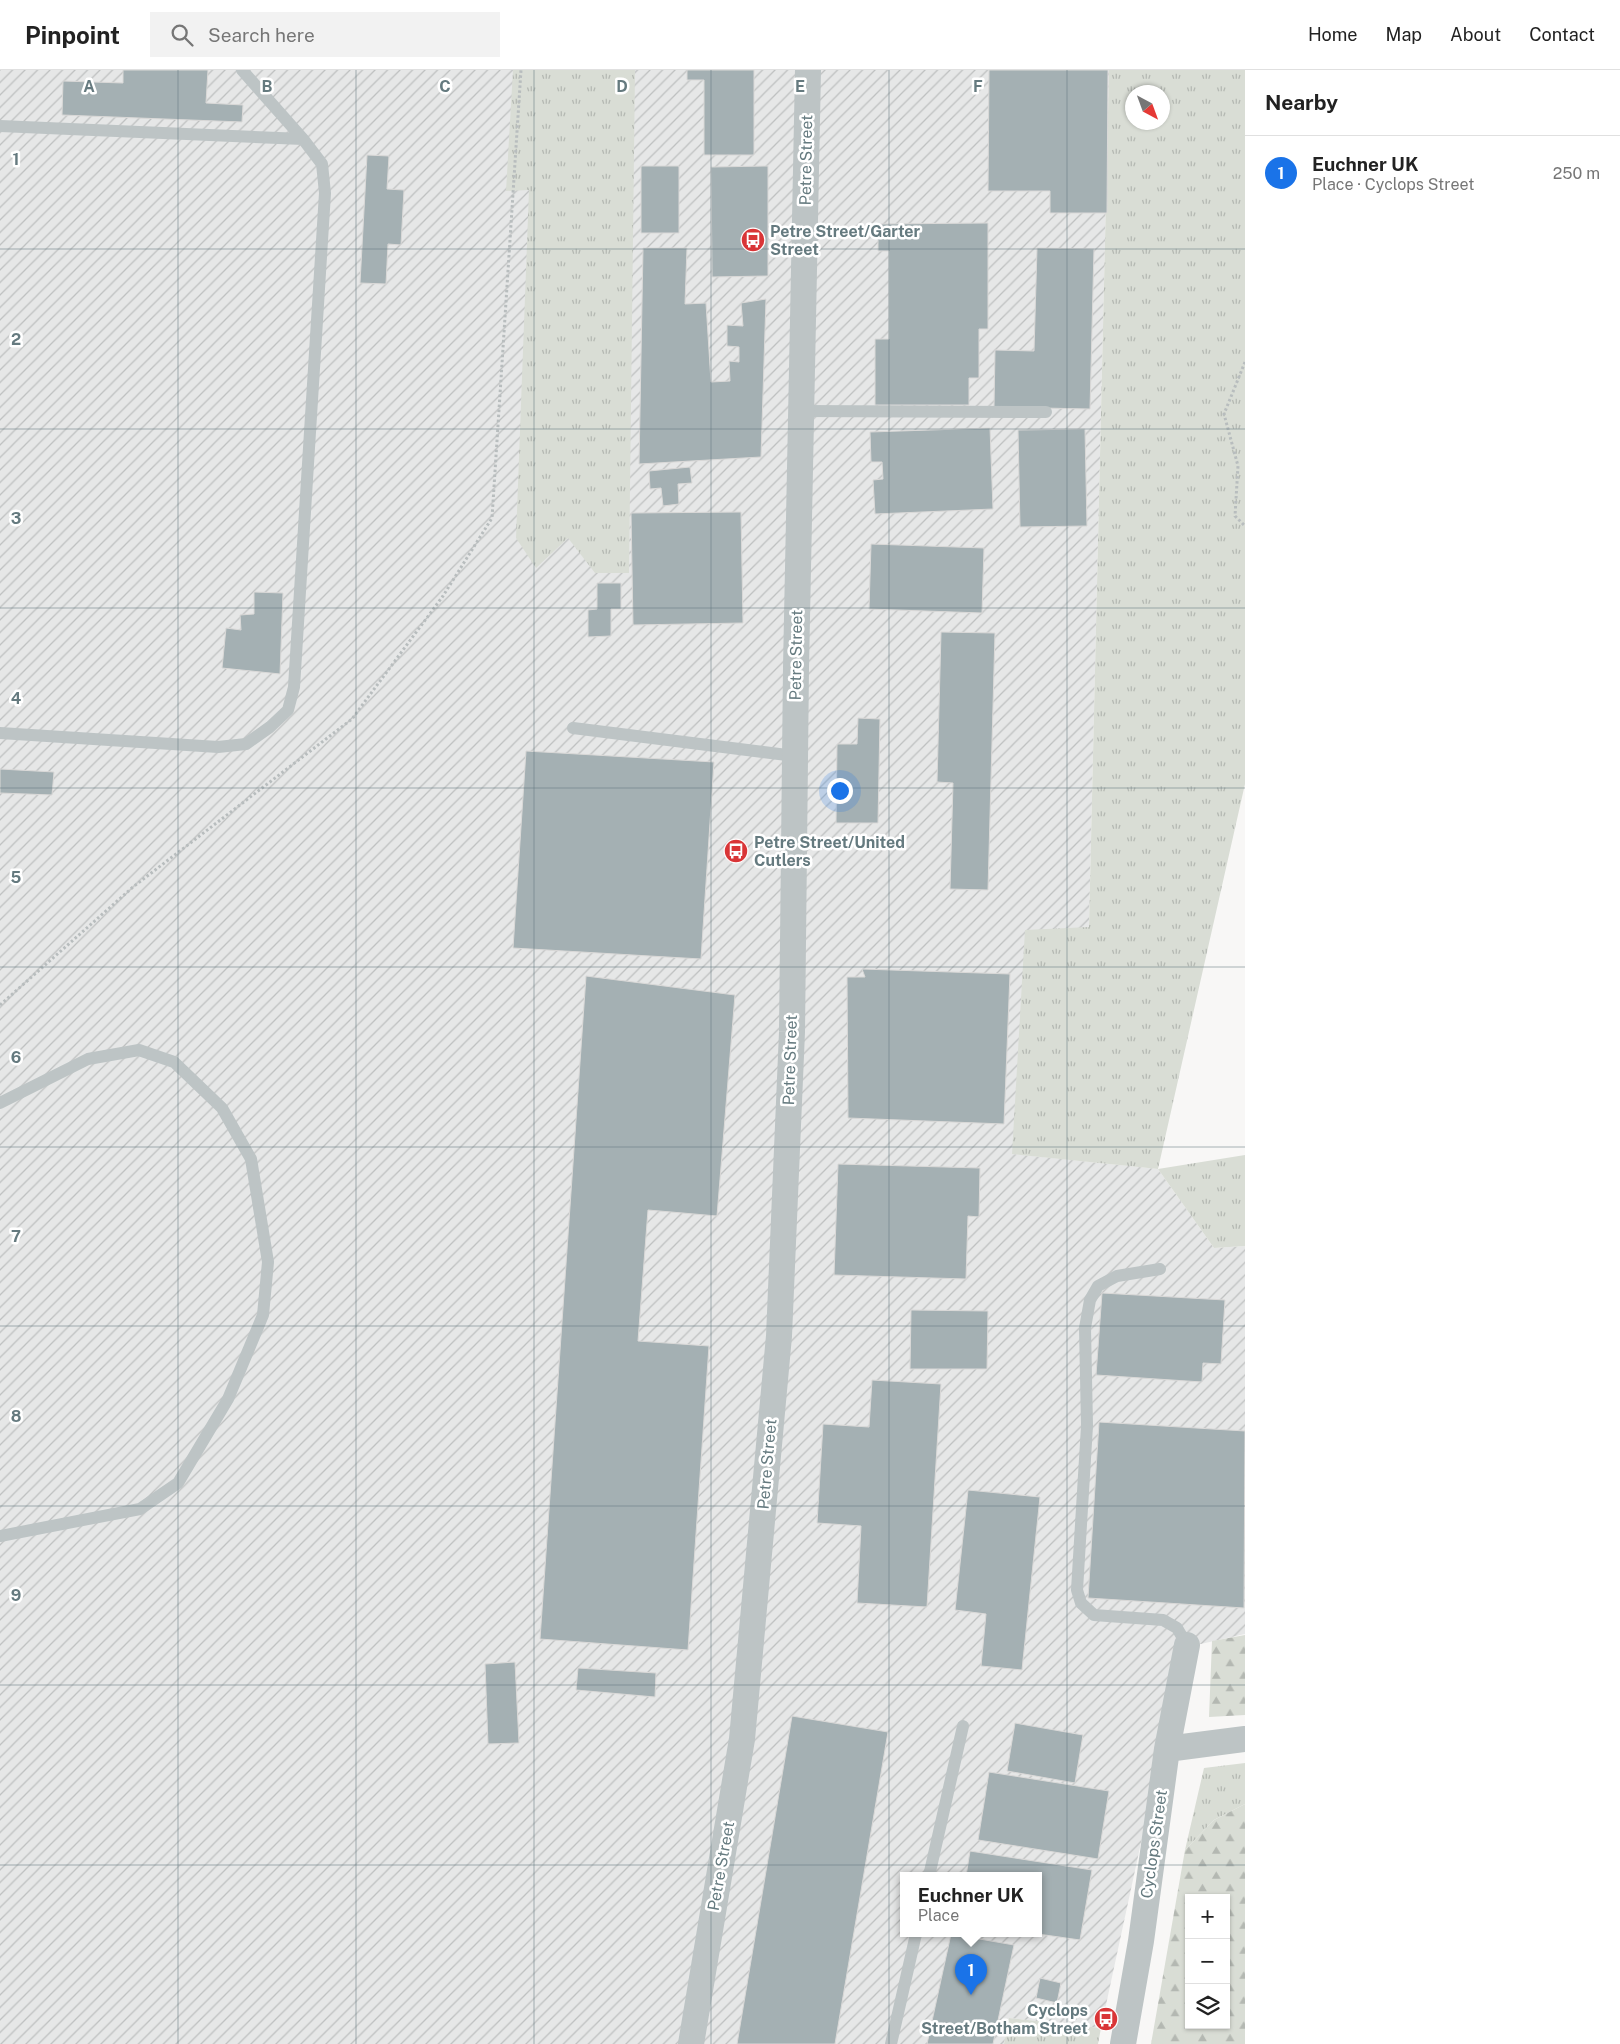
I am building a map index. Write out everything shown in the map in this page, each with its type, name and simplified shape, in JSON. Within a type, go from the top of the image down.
[{"type":"street","name":"Petre Street","points":[[691,2044],[742,1739],[779,1336],[792,1032],[795,756],[808,70]]},
{"type":"street","name":"Cyclops Street","points":[[1123,2044],[1141,1941],[1167,1749],[1187,1644]]},
{"type":"street","points":[[1167,1749],[1245,1739]]},
{"type":"lane","points":[[0,733],[218,747],[246,744],[270,727],[288,710],[294,687],[325,193],[322,164],[303,139],[242,70]]},
{"type":"lane","points":[[0,126],[303,139]]},
{"type":"lane","points":[[801,411],[1046,412]]},
{"type":"lane","points":[[573,728],[795,756]]},
{"type":"lane","points":[[0,1103],[88,1059],[139,1050],[174,1062],[222,1108],[251,1159],[268,1262],[264,1315],[228,1399],[178,1483],[140,1509],[0,1536]]},
{"type":"lane","points":[[1160,1269],[1118,1276],[1098,1286],[1090,1300],[1085,1328],[1087,1426],[1077,1590],[1081,1603],[1094,1615],[1163,1620],[1177,1628],[1187,1644]]},
{"type":"lane","points":[[930,1872],[963,1726]]},
{"type":"lane","points":[[891,2044],[915,1937]]},
{"type":"path","points":[[0,1005],[133,887],[352,719],[443,596],[492,518],[521,70]]},
{"type":"path","points":[[1245,362],[1224,414],[1238,466],[1235,516],[1245,526]]},
{"type":"shaded area","points":[[0,70],[1109,70],[1089,927],[1013,1154],[1158,1169],[1214,1248],[1245,1246],[1245,1634],[1183,1648],[1101,2028],[1009,2018],[1004,2044],[0,2044]]},
{"type":"green space","points":[[513,70],[635,70],[629,573],[595,573],[568,538],[536,568],[516,538],[529,190],[506,191]]},
{"type":"green space","points":[[1109,70],[1245,70],[1245,784],[1158,1169],[1012,1154],[1025,930],[1089,927]]},
{"type":"green space","points":[[1245,1155],[1245,1246],[1214,1248],[1158,1169]]},
{"type":"green space","points":[[1245,1635],[1245,1715],[1209,1717],[1212,1641]]},
{"type":"green space","points":[[1245,1763],[1245,1804],[1214,1820],[1185,1850],[1204,1768]]},
{"type":"green space","points":[[1245,1804],[1245,2044],[1151,2044],[1185,1850],[1214,1820]]},
{"type":"green space","points":[[1009,2018],[1101,2028],[1098,2044],[1004,2044]]},
{"type":"building","points":[[123,70],[208,70],[206,103],[243,105],[242,122],[62,115],[63,81],[123,83]]},
{"type":"building","points":[[687,70],[754,70],[754,155],[704,155],[704,80],[687,80]]},
{"type":"building","points":[[989,70],[1108,70],[1107,213],[1050,213],[1050,191],[988,191]]},
{"type":"building","points":[[367,155],[389,156],[387,189],[404,190],[401,245],[388,244],[386,284],[360,283]]},
{"type":"building","points":[[641,166],[679,166],[679,233],[641,233]]},
{"type":"building","points":[[768,166],[768,276],[712,277],[711,167]]},
{"type":"building","points":[[988,223],[988,329],[979,329],[979,378],[969,378],[969,405],[875,405],[875,339],[889,339],[889,251],[878,251],[878,224]]},
{"type":"building","points":[[643,248],[687,248],[685,304],[706,303],[711,382],[730,381],[729,361],[739,362],[739,347],[727,346],[727,325],[743,326],[741,303],[766,299],[761,457],[639,464]]},
{"type":"building","points":[[1037,248],[1094,249],[1090,409],[994,407],[995,350],[1034,351]]},
{"type":"building","points":[[990,428],[993,509],[875,514],[873,480],[883,479],[882,462],[871,462],[870,432]]},
{"type":"building","points":[[1085,429],[1087,526],[1020,527],[1018,430]]},
{"type":"building","points":[[690,467],[692,483],[678,484],[679,504],[663,506],[661,488],[650,489],[649,471]]},
{"type":"building","points":[[741,512],[743,623],[633,625],[631,513]]},
{"type":"building","points":[[871,544],[984,548],[982,613],[869,609]]},
{"type":"building","points":[[597,583],[621,583],[621,609],[611,609],[611,636],[588,637],[588,610],[597,609]]},
{"type":"building","points":[[254,592],[283,593],[280,674],[222,668],[226,628],[241,630],[240,615],[254,614]]},
{"type":"building","points":[[941,632],[995,633],[988,890],[950,889],[953,783],[937,782]]},
{"type":"building","points":[[858,718],[880,719],[878,823],[836,823],[837,744],[857,744]]},
{"type":"building","points":[[526,751],[714,762],[701,959],[513,948]]},
{"type":"building","points":[[0,769],[54,772],[52,795],[0,793]]},
{"type":"building","points":[[862,969],[1010,974],[1004,1124],[848,1118],[847,977],[865,977]]},
{"type":"building","points":[[586,976],[735,995],[717,1216],[648,1210],[638,1341],[709,1346],[688,1650],[540,1639]]},
{"type":"building","points":[[838,1164],[980,1168],[979,1217],[968,1216],[966,1279],[834,1275]]},
{"type":"building","points":[[1102,1293],[1225,1300],[1221,1364],[1203,1363],[1202,1382],[1096,1375]]},
{"type":"building","points":[[911,1310],[988,1311],[987,1369],[910,1369]]},
{"type":"building","points":[[872,1380],[941,1384],[927,1607],[857,1603],[861,1526],[817,1523],[823,1424],[869,1427]]},
{"type":"building","points":[[1099,1422],[1245,1431],[1244,1608],[1088,1598]]},
{"type":"building","points":[[968,1490],[1040,1497],[1022,1670],[981,1666],[986,1614],[955,1610]]},
{"type":"building","points":[[515,1662],[519,1743],[488,1744],[485,1664]]},
{"type":"building","points":[[578,1668],[656,1673],[655,1697],[576,1690]]},
{"type":"building","points":[[792,1716],[888,1732],[835,2044],[737,2044]]},
{"type":"building","points":[[1015,1723],[1083,1735],[1075,1783],[1007,1771]]},
{"type":"building","points":[[989,1772],[1109,1791],[1098,1859],[978,1840]]},
{"type":"building","points":[[970,1851],[1092,1870],[1080,1940],[1042,1935],[1042,1872],[967,1872]]},
{"type":"building","points":[[950,1937],[968,1937],[1014,1945],[993,2044],[927,2044]]},
{"type":"building","points":[[1040,1978],[1061,1983],[1057,2003],[1036,1998]]},
{"type":"place","name":"Petre Street/Garter Street","points":[[753,240]]},
{"type":"place","name":"Petre Street/United Cutlers","points":[[736,851]]},
{"type":"place","name":"Euchner UK","points":[[971,1995]]},
{"type":"place","name":"Cyclops Street/Botham Street","points":[[1106,2019]]}]
